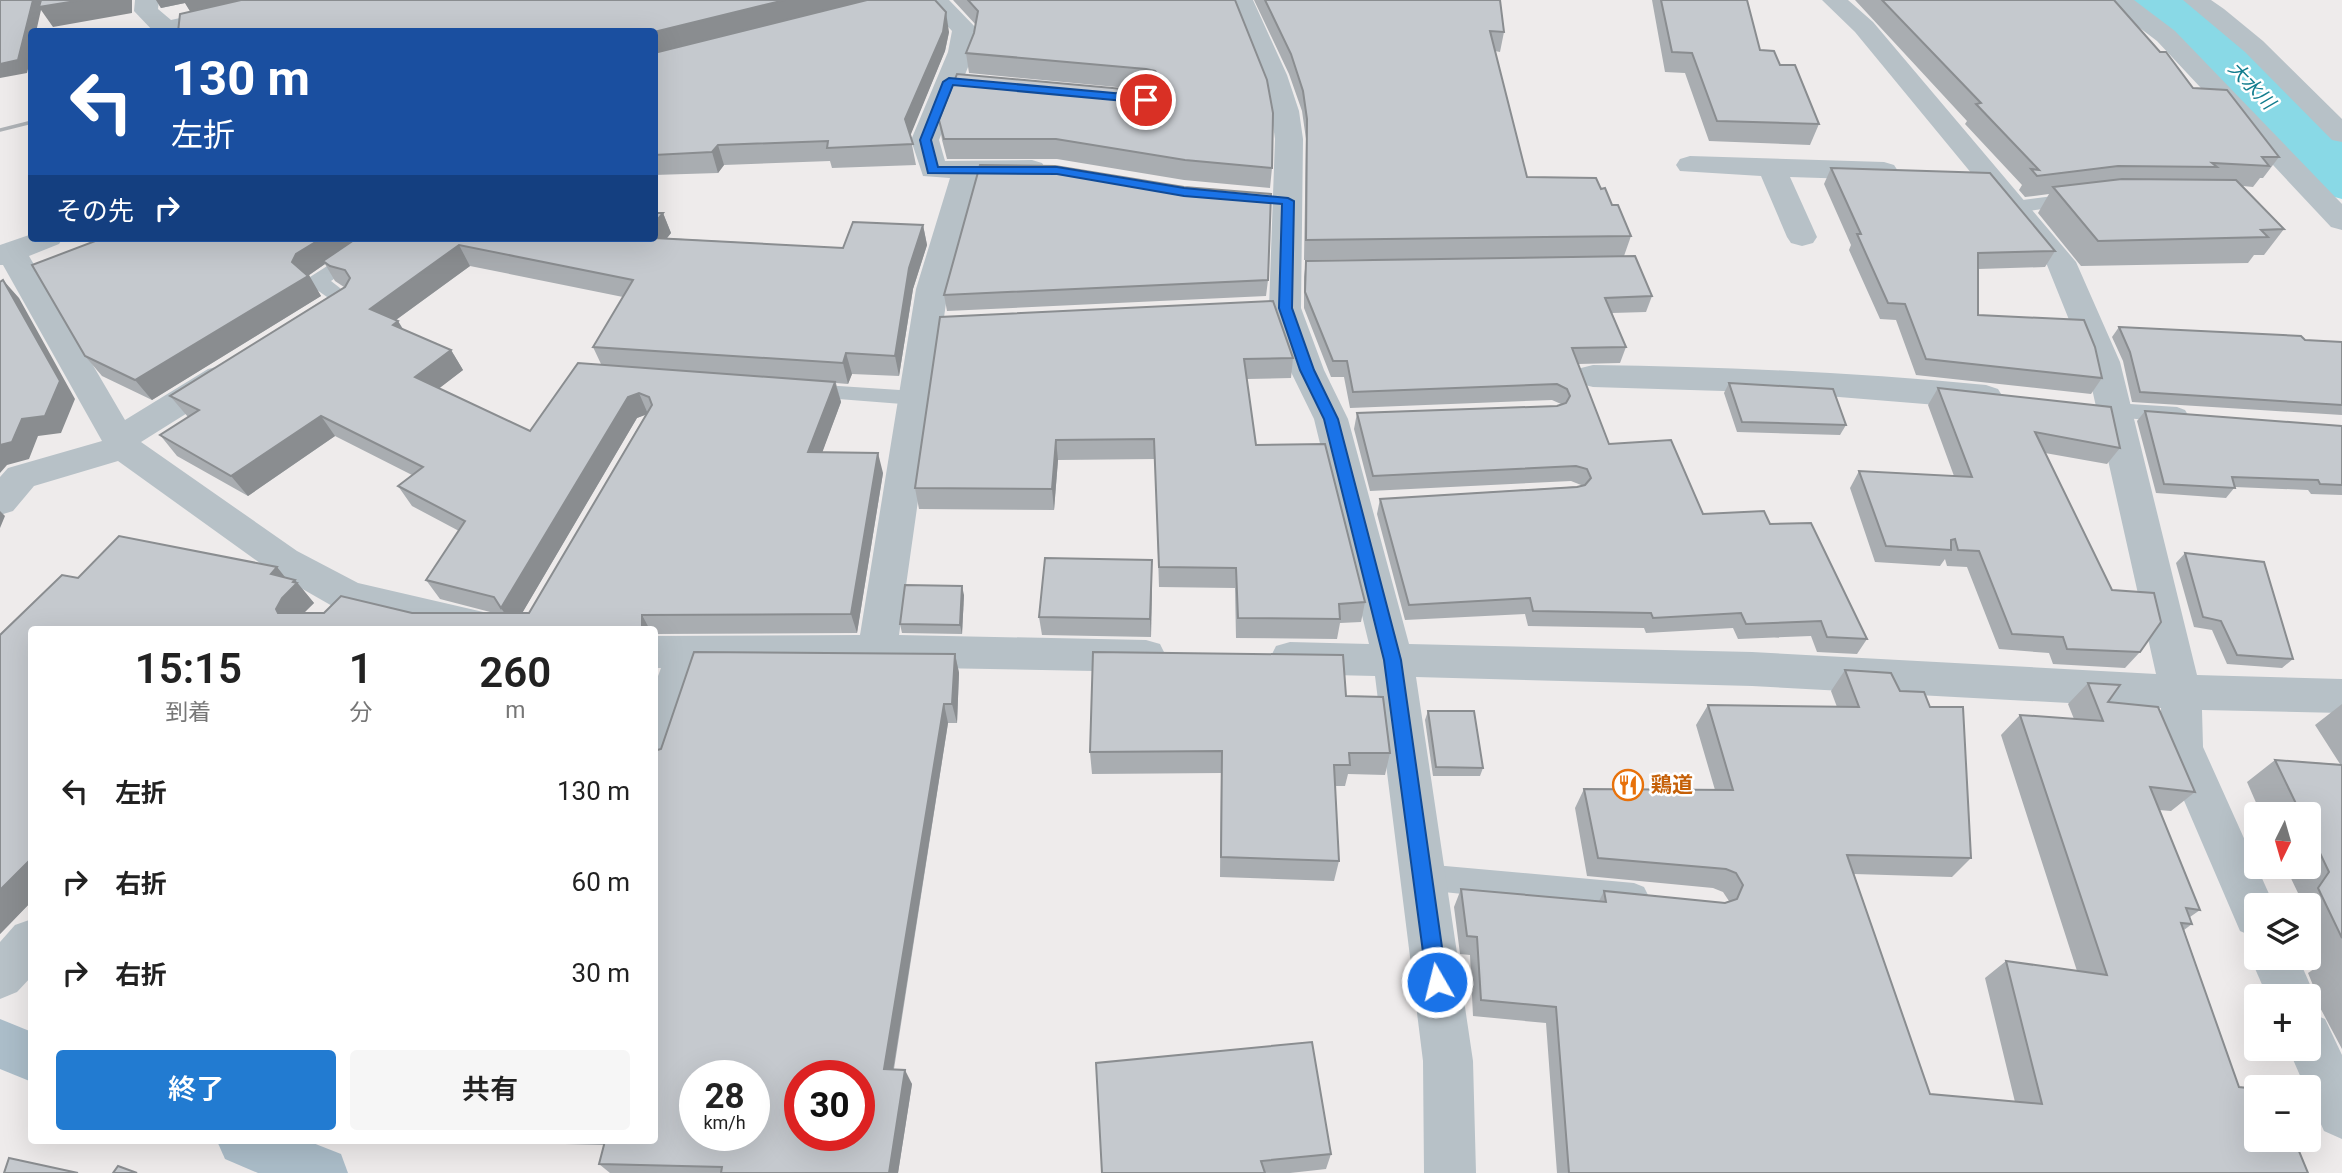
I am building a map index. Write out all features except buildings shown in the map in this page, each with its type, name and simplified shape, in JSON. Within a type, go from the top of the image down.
[{"type":"main road","points":[[0,1044],[28,1055]]},
{"type":"main road","points":[[250,1144],[322,1173]]},
{"type":"street","points":[[147,0],[146,11],[165,28]]},
{"type":"street","points":[[170,28],[292,0]]},
{"type":"street","points":[[935,0],[965,30],[961,52],[962,83],[925,140],[933,170],[1057,171]]},
{"type":"street","points":[[1241,0],[1273,75],[1285,110],[1289,139],[1275,200],[1293,268],[1271,309],[1307,370],[1345,419],[1366,503],[1393,660],[1448,1061],[1450,1173]]},
{"type":"street","points":[[1834,0],[1864,27],[2060,262],[2103,362],[2100,410],[2181,692],[2182,747],[2246,893]]},
{"type":"street","points":[[2115,0],[2132,9],[2166,36],[2342,221]]},
{"type":"street","points":[[2195,0],[2216,14],[2249,43],[2342,134]]},
{"type":"street","points":[[1690,164],[1907,171]]},
{"type":"street","points":[[1772,167],[1802,236]]},
{"type":"street","points":[[877,651],[915,398],[940,325],[932,289],[967,171]]},
{"type":"street","points":[[1947,173],[1988,174]]},
{"type":"street","points":[[26,246],[121,443],[284,561],[336,609],[462,626]]},
{"type":"street","points":[[0,502],[21,477],[121,443],[249,359]]},
{"type":"street","points":[[1593,376],[1706,378],[1923,390],[2018,400]]},
{"type":"street","points":[[658,728],[670,652],[877,651],[1184,657]]},
{"type":"street","points":[[1253,658],[1752,669],[2181,692],[2342,696]]},
{"type":"street","points":[[0,976],[28,945]]},
{"type":"street","points":[[2319,1061],[2342,1113]]},
{"type":"lane","points":[[2015,207],[2092,198]]},
{"type":"lane","points":[[332,307],[317,281],[378,242]]},
{"type":"lane","points":[[793,390],[915,398]]},
{"type":"lane","points":[[2100,410],[2194,416]]},
{"type":"lane","points":[[1423,877],[1657,899]]},
{"type":"waterway","name":"大水川","points":[[2156,0],[2208,40],[2342,177]]},
{"type":"railway","points":[[0,130],[28,123]]},
{"type":"place","name":"鶏道","points":[[1628,785]]},
{"type":"route","points":[[1146,100],[949,82],[925,140],[933,170],[1057,171],[1184,192],[1288,201],[1285,308],[1307,370],[1331,419],[1393,660],[1437,982]]}]
